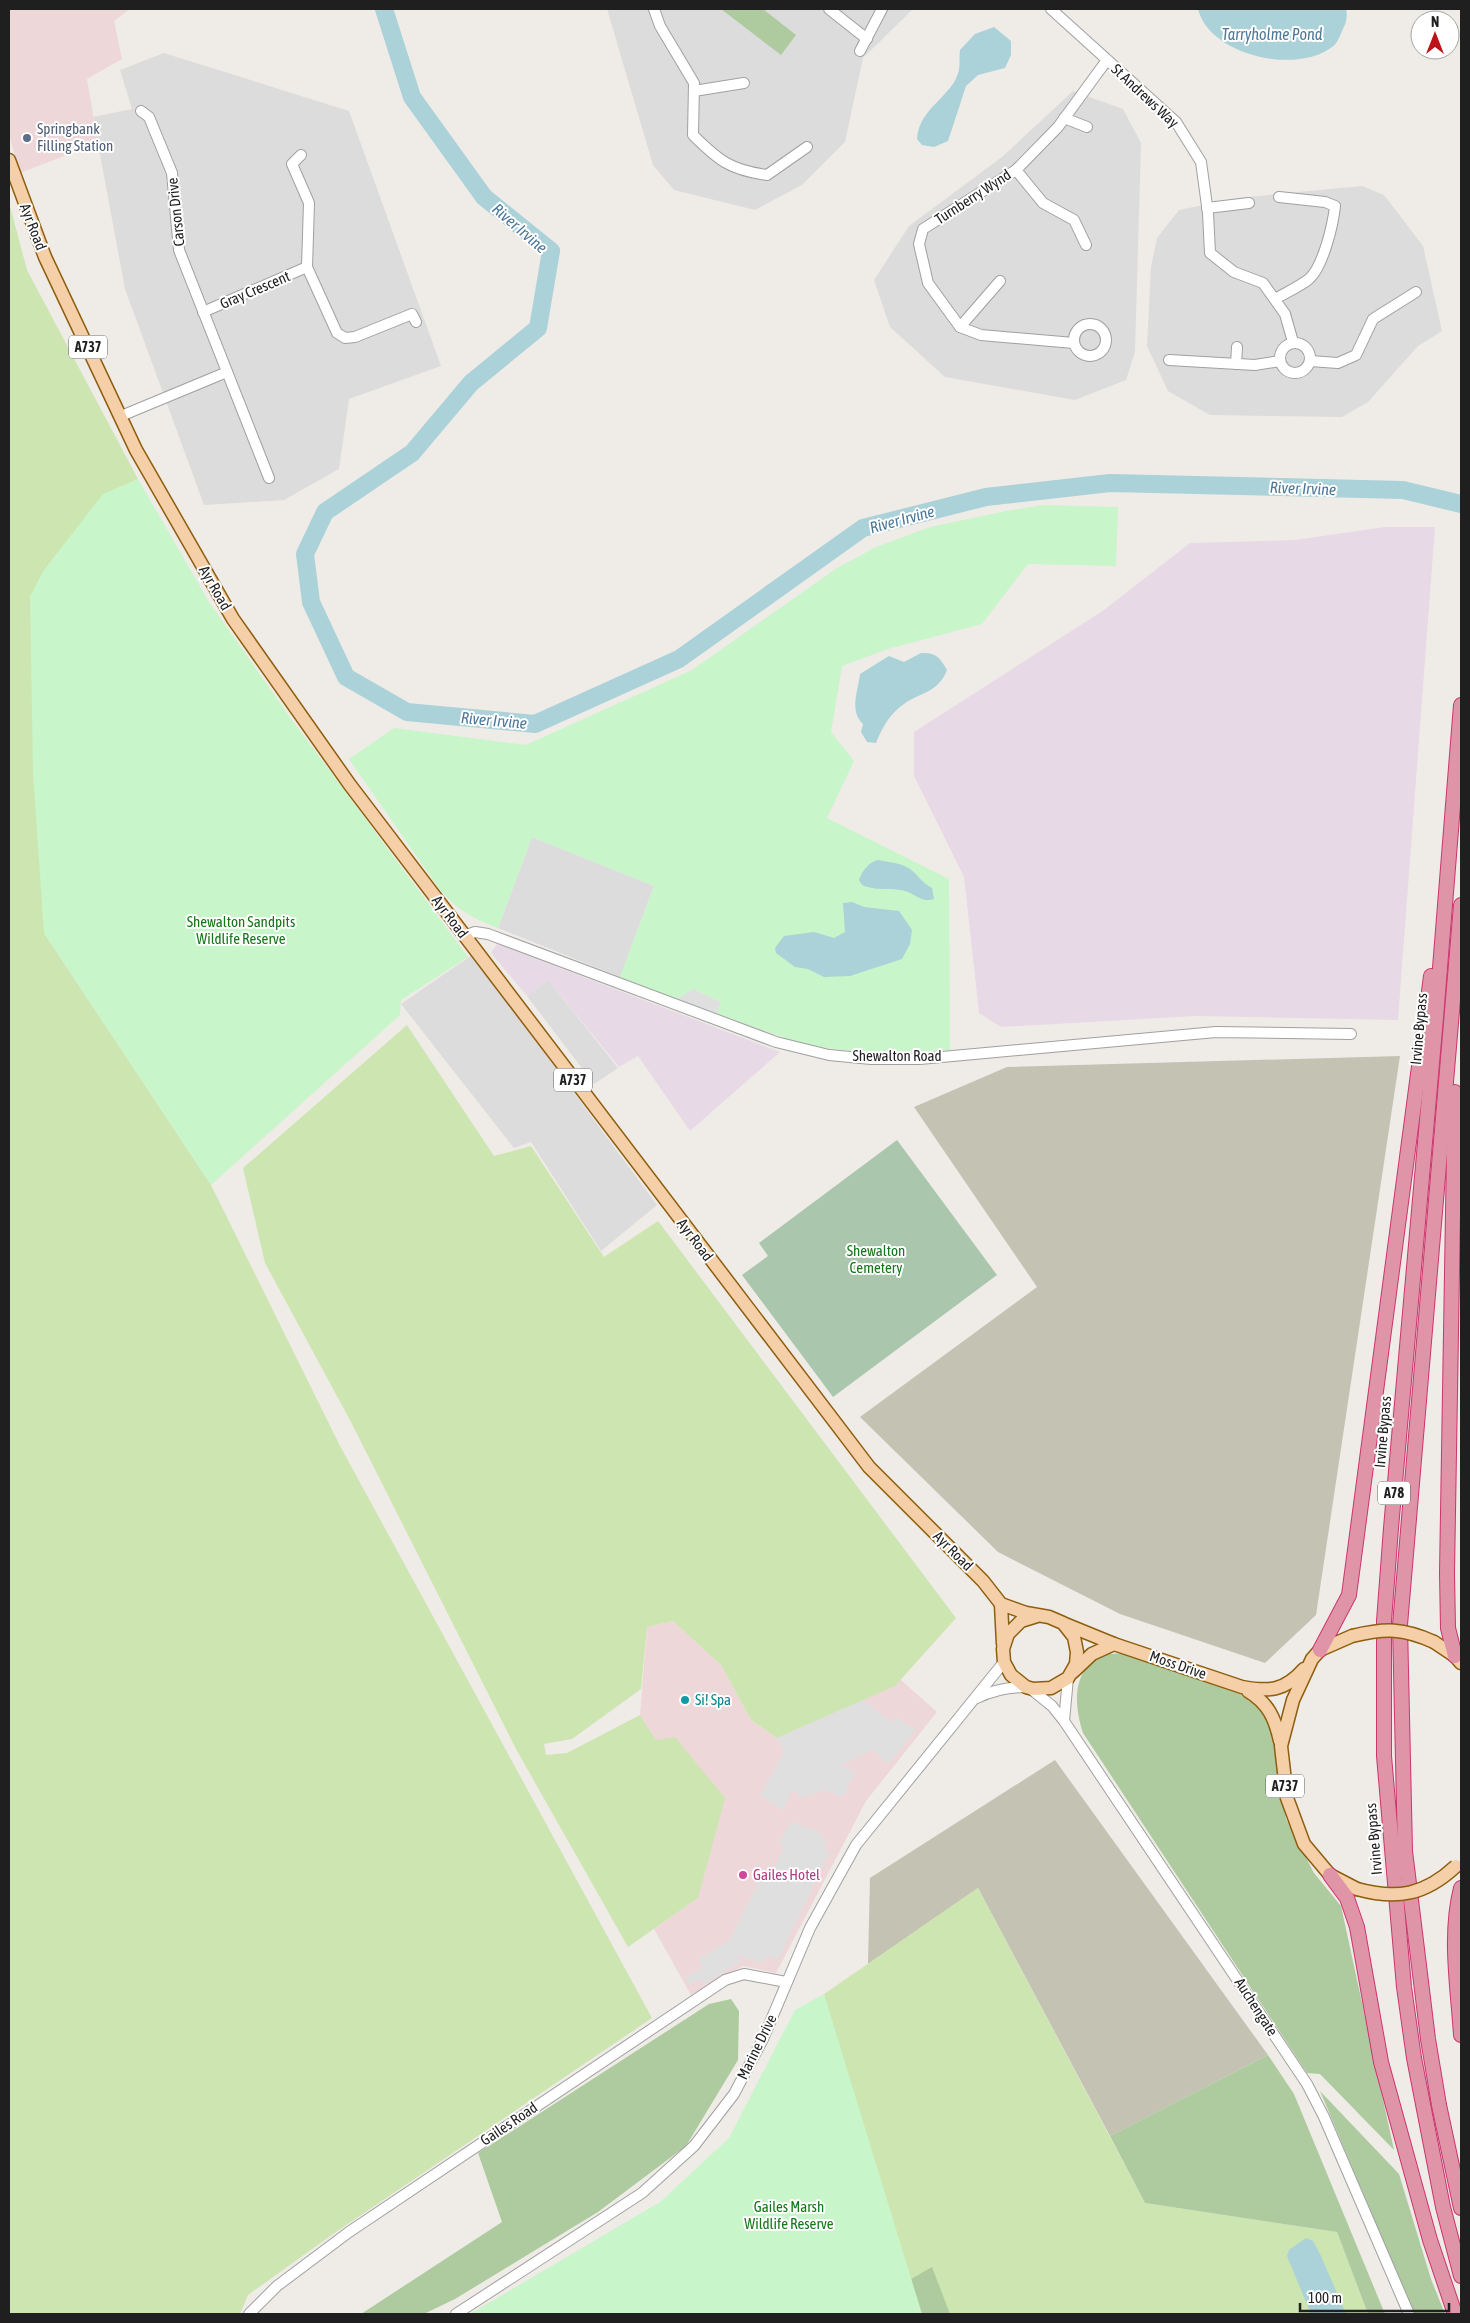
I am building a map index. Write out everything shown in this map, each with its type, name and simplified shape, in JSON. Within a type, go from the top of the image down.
[{"type":"highway","name":"Irvine Bypass","points":[[1461,706],[1384,1621],[1384,1756],[1404,1987],[1410,2032],[1443,2207],[1461,2276]]},
{"type":"highway","points":[[1316,1655],[1349,1595],[1424,1025],[1449,856]]},
{"type":"highway","name":"Irvine Bypass","points":[[1461,905],[1458,964],[1400,1625],[1405,1851],[1431,2058],[1461,2208]]},
{"type":"highway","points":[[1458,964],[1447,1573],[1448,1628],[1458,1660]]},
{"type":"highway","points":[[1330,1875],[1346,1898],[1357,1927],[1381,2062],[1430,2240],[1455,2314]]},
{"type":"highway","points":[[1461,1888],[1457,1909],[1455,1942],[1461,2035]]},
{"type":"main road","name":"Ayr Road","points":[[9,160],[45,257],[136,450],[233,619],[350,785],[869,1467],[983,1581],[1001,1604]]},
{"type":"main road","name":"A737","points":[[1001,1604],[1037,1616],[1049,1617],[1063,1623]]},
{"type":"main road","points":[[1001,1604],[1004,1656],[1011,1676],[1028,1688],[1051,1688],[1069,1677],[1092,1654],[1114,1644]]},
{"type":"main road","points":[[1004,1656],[1008,1634],[1016,1625],[1037,1616]]},
{"type":"main road","name":"Moss Drive","points":[[1063,1623],[1114,1644],[1242,1687],[1261,1691],[1278,1689],[1296,1678],[1316,1655]]},
{"type":"main road","points":[[1063,1623],[1074,1637],[1077,1652],[1076,1664],[1069,1677]]},
{"type":"main road","name":"A737","points":[[1458,1660],[1434,1642],[1411,1632],[1390,1630],[1352,1636],[1316,1655],[1293,1700],[1281,1746],[1287,1798],[1294,1820],[1304,1844],[1330,1875],[1357,1889],[1377,1895],[1399,1896],[1430,1885],[1459,1863]]},
{"type":"main road","name":"Moss Drive","points":[[1242,1687],[1261,1699],[1268,1708],[1276,1722],[1281,1746]]},
{"type":"street","points":[[654,9],[660,26],[694,83],[692,134],[714,156],[743,172],[767,175],[806,147]]},
{"type":"street","points":[[829,9],[867,39]]},
{"type":"street","points":[[860,51],[882,9]]},
{"type":"street","name":"St Andrews Way","points":[[1051,9],[1176,122],[1201,162],[1210,253],[1234,272],[1263,283],[1285,314],[1292,342]]},
{"type":"street","name":"Turnberry Wynd","points":[[960,327],[928,283],[919,244],[923,229],[1016,170],[1064,118],[1107,60]]},
{"type":"street","points":[[694,91],[744,83]]},
{"type":"street","name":"Carson Drive","points":[[141,111],[149,117],[172,173],[179,250],[269,478]]},
{"type":"street","points":[[1064,118],[1087,127]]},
{"type":"street","name":"Gray Crescent","points":[[301,155],[292,164],[309,203],[307,268],[337,333],[345,338],[355,337],[412,314],[416,322]]},
{"type":"street","points":[[1016,170],[1043,203],[1074,220],[1086,245]]},
{"type":"street","points":[[1275,299],[1310,278],[1319,263],[1333,224],[1335,206],[1325,202],[1279,197]]},
{"type":"street","points":[[1207,208],[1249,203]]},
{"type":"street","name":"Gray Crescent","points":[[204,312],[307,268]]},
{"type":"street","points":[[1000,281],[960,327],[981,335],[1074,344]]},
{"type":"street","points":[[1310,361],[1338,363],[1356,355],[1373,318],[1416,292]]},
{"type":"street","points":[[1292,342],[1298,342],[1308,349],[1310,361],[1305,370],[1296,373],[1286,370],[1280,360],[1282,350],[1292,342]]},
{"type":"street","points":[[1236,364],[1237,347]]},
{"type":"street","points":[[1169,360],[1255,365],[1280,360]]},
{"type":"street","points":[[121,416],[227,372]]},
{"type":"street","name":"Shewalton Road","points":[[464,936],[475,932],[488,934],[776,1042],[828,1055],[871,1060],[920,1059],[1216,1032],[1351,1034]]},
{"type":"street","name":"Marine Drive","points":[[456,2314],[642,2193],[694,2146],[734,2094],[763,2039],[810,1928],[856,1845],[972,1700],[1004,1656]]},
{"type":"street","points":[[1064,1721],[1069,1677]]},
{"type":"street","name":"Marine Drive","points":[[972,1700],[990,1691],[1009,1687],[1028,1688]]},
{"type":"street","name":"Auchengate","points":[[1028,1688],[1052,1706],[1064,1721],[1306,2084],[1324,2116],[1409,2314]]},
{"type":"street","name":"Gailes Road","points":[[249,2314],[277,2286],[349,2232],[726,1980],[744,1974],[786,1982]]},
{"type":"shaded area","points":[[9,9],[130,9],[114,21],[122,59],[87,79],[98,143],[20,173],[9,135]]},
{"type":"shaded area","points":[[607,9],[913,9],[863,58],[845,142],[802,185],[755,210],[674,190],[653,165]]},
{"type":"shaded area","points":[[164,53],[349,111],[441,366],[349,399],[339,469],[284,500],[204,505],[125,289],[93,117],[132,109],[120,70]]},
{"type":"shaded area","points":[[1073,91],[1123,109],[1141,143],[1135,352],[1126,380],[1075,400],[945,377],[890,327],[874,280],[909,226],[1002,157]]},
{"type":"shaded area","points":[[1362,186],[1384,195],[1423,246],[1442,331],[1418,346],[1368,402],[1342,417],[1210,415],[1168,391],[1147,346],[1151,267],[1157,238],[1179,210],[1237,198]]},
{"type":"shaded area","points":[[1385,527],[1435,527],[1398,1020],[1196,1016],[1001,1027],[979,1013],[964,877],[914,776],[914,732],[1104,610],[1190,543],[1295,540]]},
{"type":"shaded area","points":[[532,837],[654,886],[620,977],[498,928]]},
{"type":"shaded area","points":[[497,944],[780,1052],[690,1131],[638,1056],[619,1067],[548,980],[527,996],[491,953]]},
{"type":"shaded area","points":[[472,955],[657,1205],[601,1251],[531,1142],[514,1148],[401,1004]]},
{"type":"shaded area","points":[[548,980],[618,1068],[594,1084],[527,996]]},
{"type":"shaded area","points":[[693,989],[721,1002],[716,1013],[677,999]]},
{"type":"shaded area","points":[[1400,1056],[1316,1615],[1265,1663],[1120,1614],[998,1552],[860,1417],[1037,1287],[914,1107],[1007,1067]]},
{"type":"shaded area","points":[[673,1621],[721,1665],[751,1720],[777,1738],[894,1686],[900,1679],[937,1712],[866,1801],[776,1973],[743,1966],[691,1995],[654,1929],[698,1898],[656,1740],[640,1715],[647,1627]]},
{"type":"shaded area","points":[[863,1700],[892,1722],[896,1717],[916,1730],[888,1764],[873,1750],[841,1765],[855,1772],[843,1797],[824,1790],[801,1798],[793,1789],[783,1810],[760,1796],[784,1751],[777,1738]]},
{"type":"shaded area","points":[[1055,1760],[1268,2055],[1110,2136],[978,1888],[868,1964],[870,1878]]},
{"type":"shaded area","points":[[791,1821],[820,1833],[826,1841],[823,1847],[830,1851],[778,1960],[770,1956],[761,1963],[737,1955],[740,1962],[704,1985],[700,1979],[690,1984],[685,1978],[703,1967],[698,1959],[729,1941],[764,1871],[772,1874],[784,1846],[779,1843]]},
{"type":"green space","points":[[721,9],[763,9],[796,35],[781,55]]},
{"type":"green space","points":[[9,202],[27,270],[138,479],[103,495],[44,933],[211,1185],[339,1444],[652,2018],[333,2234],[248,2295],[240,2314],[9,2314]]},
{"type":"green space","name":"Shewalton Sandpits Wildlife Reserve","points":[[138,479],[209,602],[292,720],[468,957],[401,1000],[400,1015],[211,1185],[44,933],[33,774],[30,596],[44,570],[103,494]]},
{"type":"green space","points":[[1044,505],[1118,507],[1116,566],[1028,564],[982,624],[888,649],[842,666],[831,732],[854,761],[827,818],[949,879],[950,1050],[863,1051],[819,1047],[774,1034],[716,1013],[721,1002],[693,989],[677,999],[620,977],[654,886],[532,837],[498,928],[480,921],[459,908],[440,890],[349,759],[394,728],[526,745],[692,670],[837,568],[876,547],[930,527]]},
{"type":"green space","points":[[407,1025],[494,1156],[531,1146],[604,1257],[658,1221],[956,1618],[895,1686],[777,1738],[751,1720],[721,1665],[673,1621],[647,1627],[641,1689],[572,1739],[544,1744],[546,1755],[567,1753],[640,1715],[656,1740],[675,1737],[725,1798],[698,1898],[628,1947],[516,1749],[351,1422],[265,1263],[243,1168]]},
{"type":"green space","name":"Shewalton Cemetery","points":[[897,1140],[997,1275],[833,1397],[742,1275],[768,1256],[759,1243]]},
{"type":"green space","points":[[1123,1653],[1240,1694],[1260,1709],[1271,1725],[1286,1819],[1314,1873],[1341,1906],[1394,2150],[1320,2074],[1307,2073],[1083,1733],[1077,1700],[1080,1678],[1093,1661],[1106,1654]]},
{"type":"green space","points":[[978,1888],[1145,2203],[1337,2232],[1368,2314],[915,2314],[824,1994]]},
{"type":"green space","name":"Gailes Marsh Wildlife Reserve","points":[[824,1994],[922,2314],[470,2314],[660,2202],[729,2138],[795,2010]]},
{"type":"green space","points":[[731,1999],[739,2011],[738,2060],[686,2146],[598,2212],[455,2299],[424,2314],[361,2314],[502,2222],[478,2153],[709,2004]]},
{"type":"green space","points":[[1268,2055],[1294,2094],[1385,2314],[1368,2314],[1337,2232],[1145,2203],[1110,2136]]},
{"type":"green space","points":[[1320,2091],[1399,2174],[1431,2279],[1445,2314],[1414,2314]]},
{"type":"green space","points":[[932,2267],[950,2314],[850,2314]]},
{"type":"water","name":"Tarryholme Pond","points":[[1198,9],[1346,9],[1347,17],[1345,26],[1332,47],[1316,55],[1297,59],[1277,59],[1256,56],[1236,49],[1219,38],[1205,25]]},
{"type":"water","points":[[994,27],[1011,41],[1011,55],[1005,68],[978,75],[966,86],[948,141],[934,147],[922,145],[917,139],[919,128],[930,110],[956,79],[959,70],[960,50],[975,34]]},
{"type":"water","points":[[921,653],[930,653],[942,662],[947,670],[943,678],[933,688],[907,702],[896,711],[886,723],[876,743],[867,742],[861,732],[863,724],[856,713],[855,707],[860,674],[889,656],[904,662]]},
{"type":"water","points":[[878,860],[899,864],[910,869],[925,884],[932,888],[934,899],[926,900],[905,891],[862,885],[859,880],[864,870]]},
{"type":"water","points":[[852,902],[864,907],[899,911],[912,930],[910,944],[902,959],[850,976],[824,977],[808,969],[795,967],[776,953],[775,948],[784,936],[814,932],[834,938],[845,932],[843,903]]},
{"type":"water","points":[[1306,2238],[1313,2241],[1320,2254],[1346,2314],[1311,2314],[1287,2256],[1289,2250]]},
{"type":"waterway","name":"River Irvine","points":[[384,9],[412,97],[484,197],[551,251],[538,328],[471,383],[412,453],[325,512],[305,554],[311,602],[346,677],[407,712],[535,724],[679,659],[863,528],[986,497],[1110,483],[1403,490],[1461,504]]},
{"type":"place","name":"Springbank Filling Station","points":[[27,138]]},
{"type":"place","name":"Si! Spa","points":[[685,1700]]},
{"type":"place","name":"Gailes Hotel","points":[[743,1875]]}]
